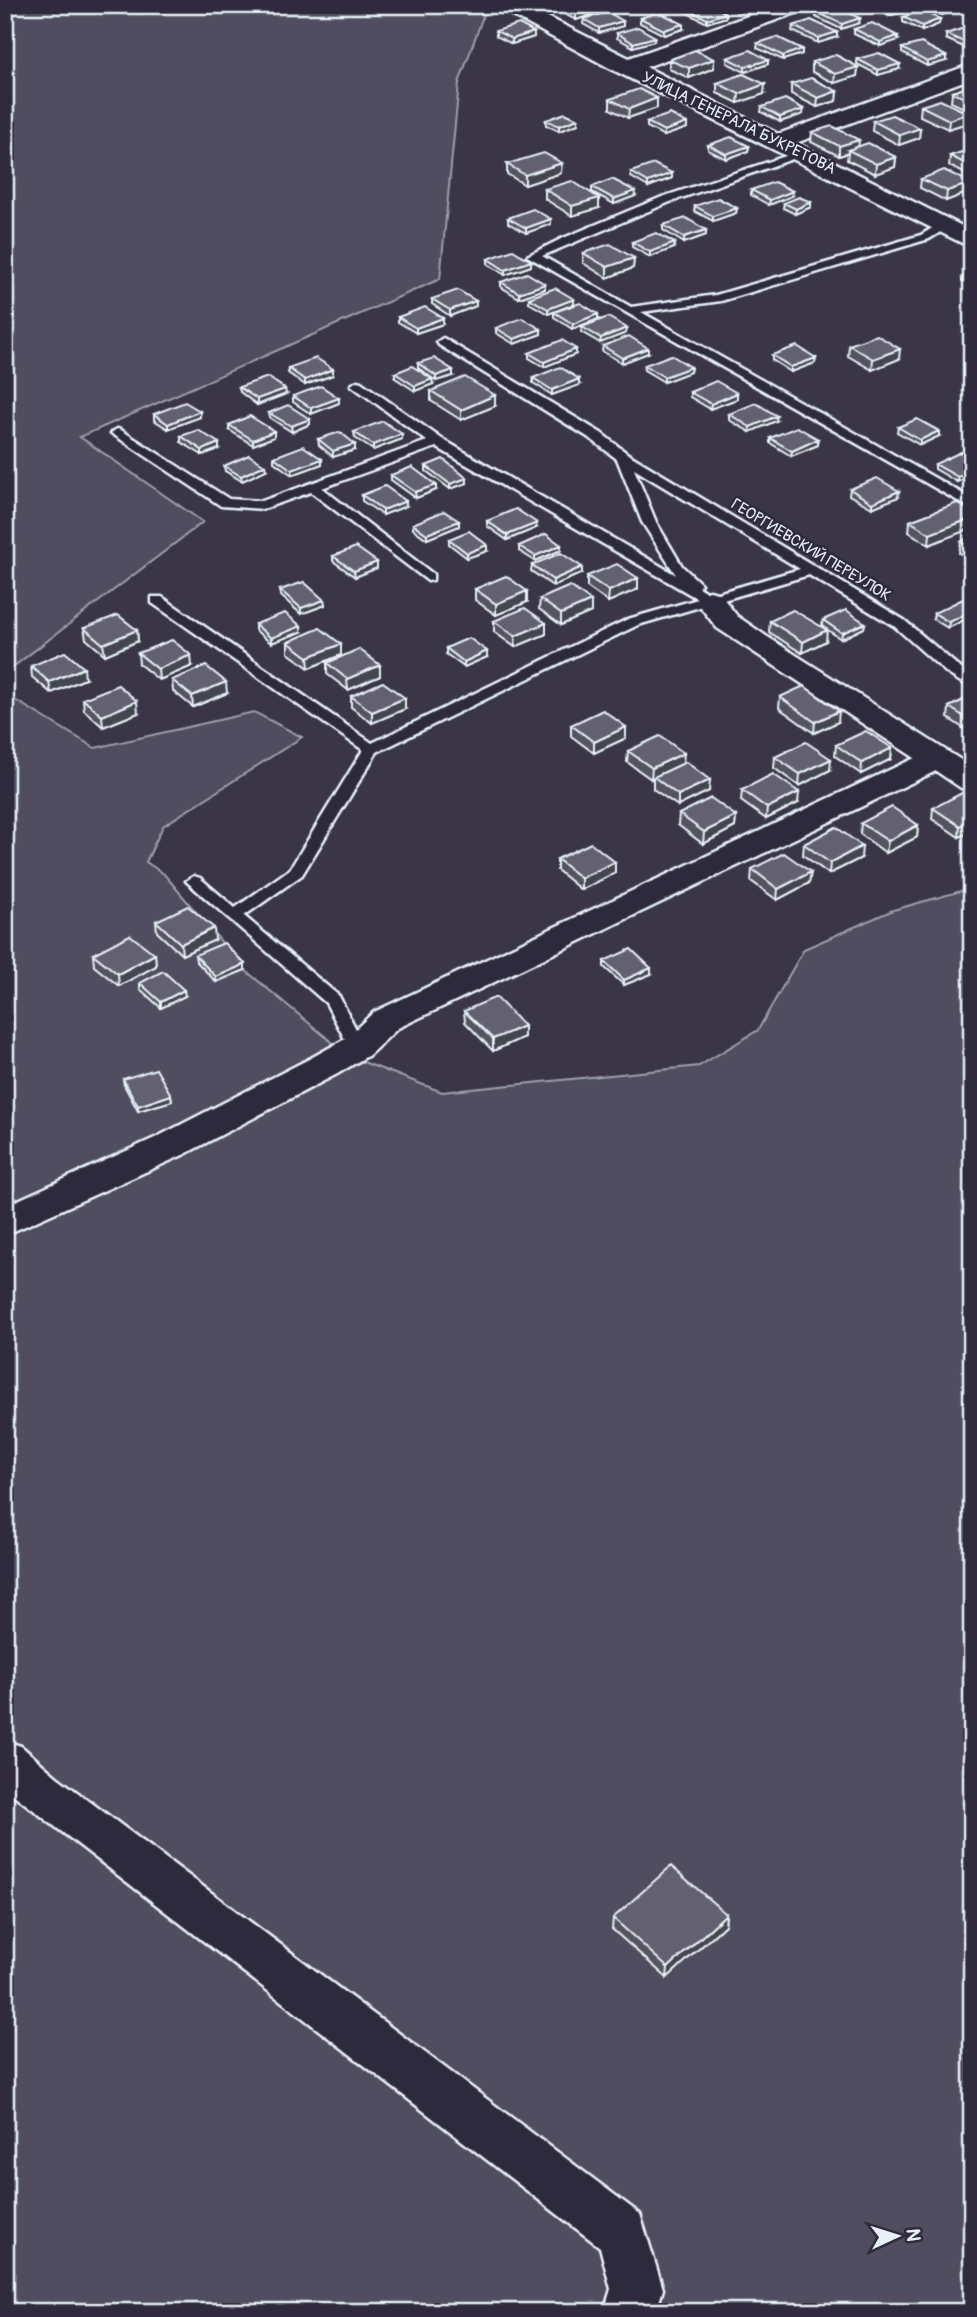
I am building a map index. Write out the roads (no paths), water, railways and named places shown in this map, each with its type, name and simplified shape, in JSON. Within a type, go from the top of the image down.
[{"type":"street","name":"УЛИЦА ГЕНЕРАЛА БУКРЕТОВА","points":[[507,5],[972,241]]},
{"type":"street","points":[[625,67],[800,5]]},
{"type":"street","points":[[777,142],[972,70]]},
{"type":"street","points":[[943,226],[972,214]]},
{"type":"street","points":[[710,600],[727,622],[755,642],[972,781]]},
{"type":"street","points":[[5,1222],[170,1146],[357,1047],[386,1020],[937,759]]},
{"type":"street","points":[[5,1760],[52,1800],[622,2232],[637,2289],[630,2312]]},
{"type":"lane","points":[[802,154],[593,229],[533,256],[633,310],[972,505]]},
{"type":"lane","points":[[633,310],[717,298],[925,237],[943,226]]},
{"type":"lane","name":"ГЕОРГИЕВСКИЙ ПЕРЕУЛОК","points":[[443,342],[596,436],[623,457],[899,623],[934,652],[954,674],[972,685]]},
{"type":"lane","points":[[357,385],[438,442],[710,600]]},
{"type":"lane","points":[[117,433],[226,503],[263,505],[438,442]]},
{"type":"lane","points":[[623,457],[649,522],[677,568],[710,600]]},
{"type":"lane","points":[[313,487],[428,577]]},
{"type":"lane","points":[[235,915],[296,872],[371,749],[634,622],[811,569]]},
{"type":"lane","points":[[157,600],[371,749]]},
{"type":"lane","points":[[194,881],[333,1000],[357,1047]]}]
